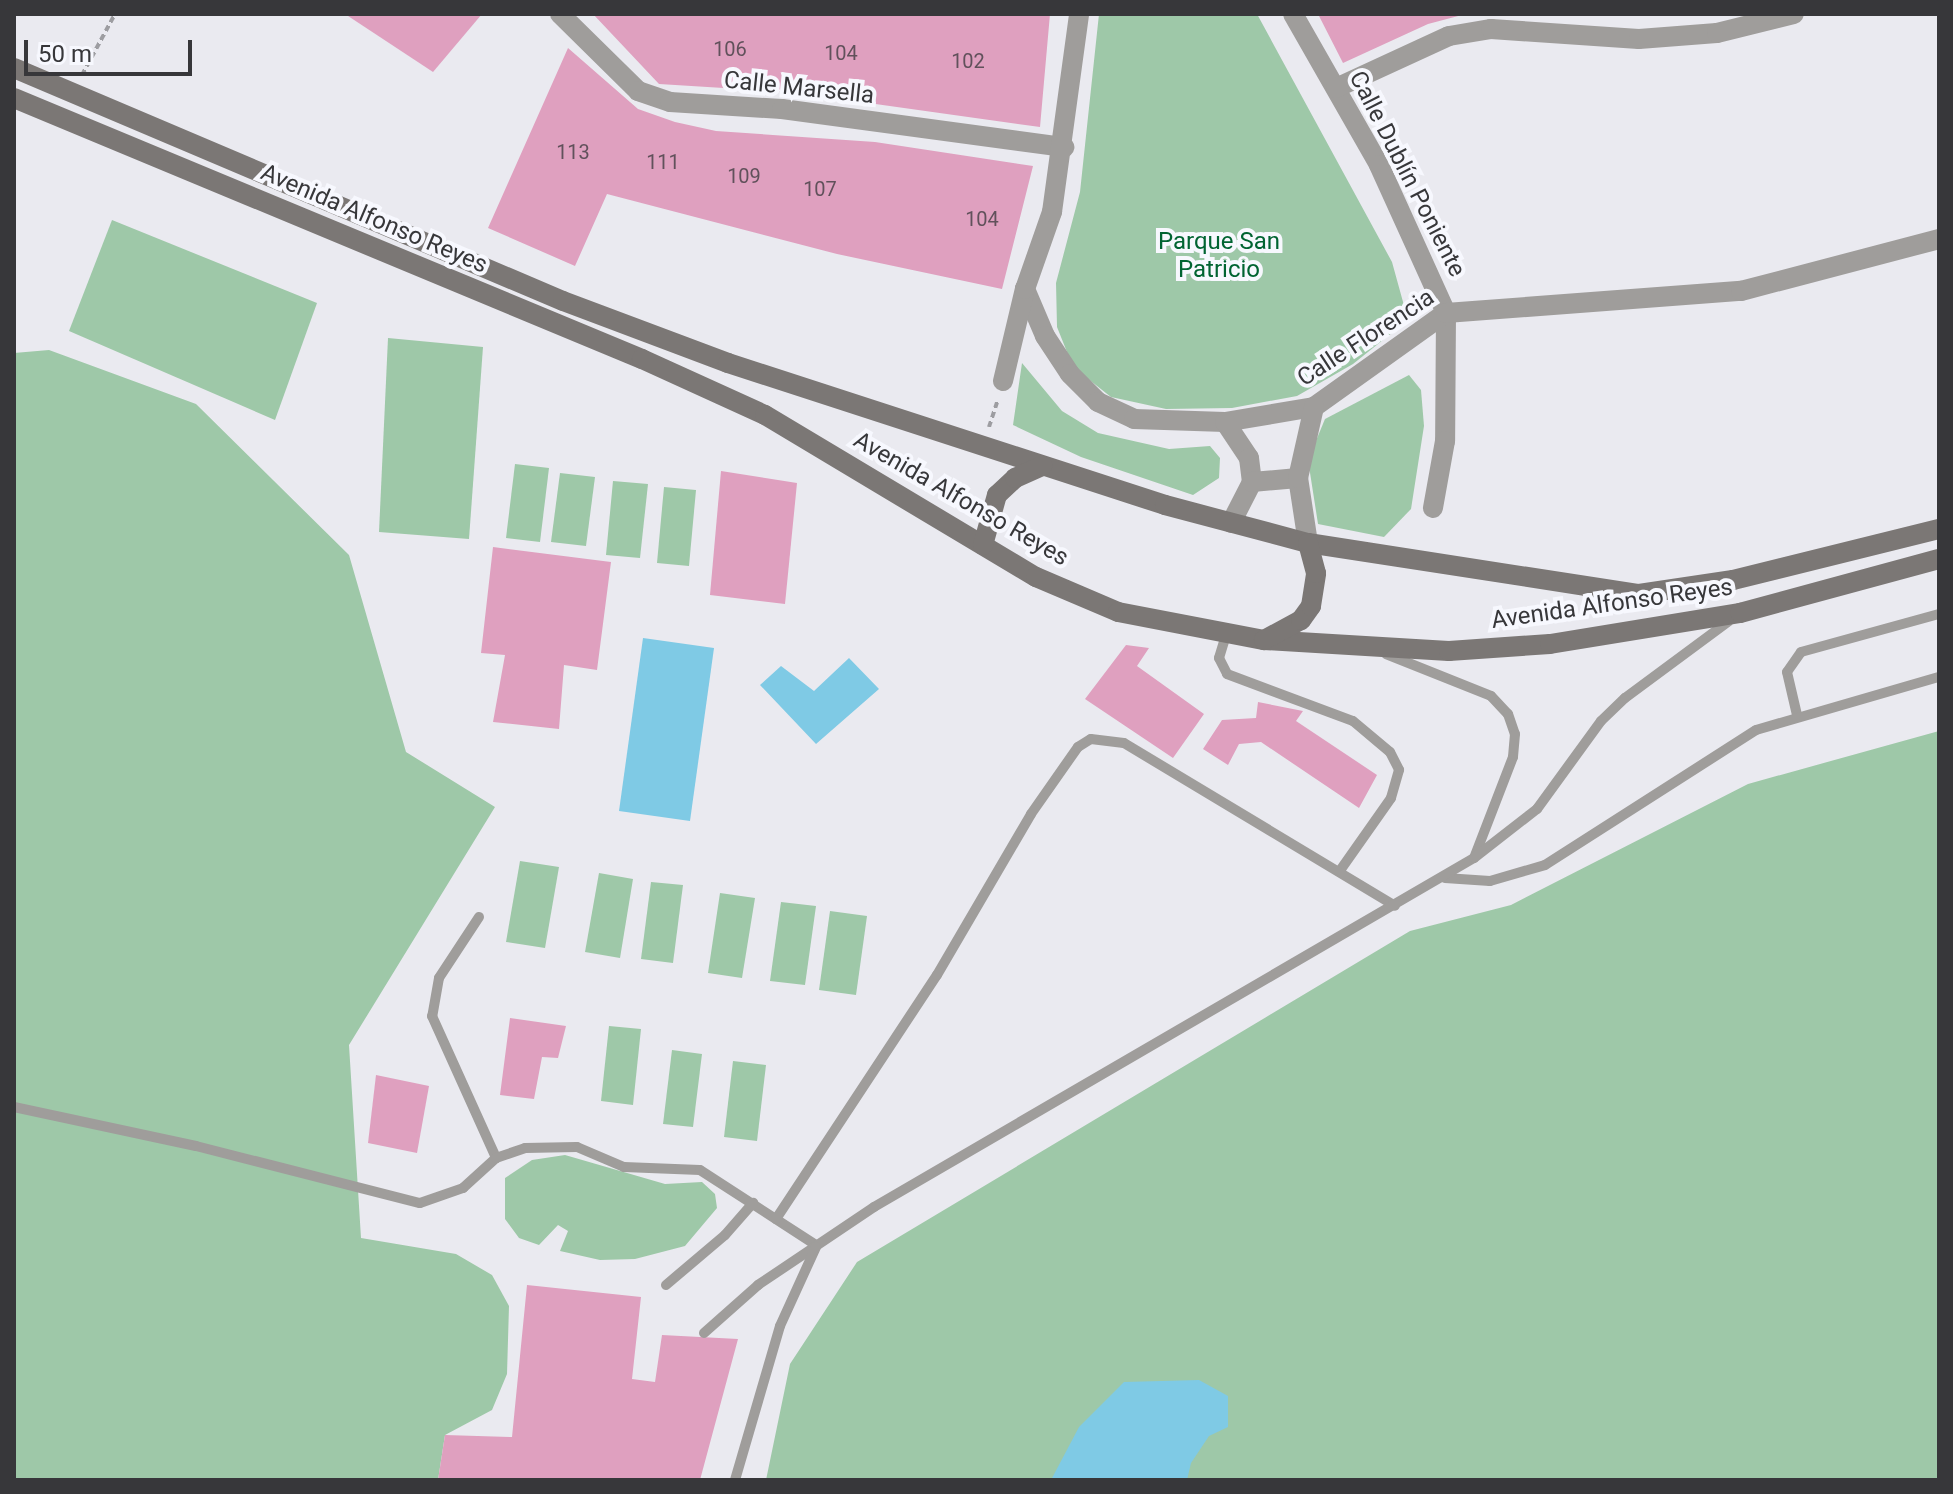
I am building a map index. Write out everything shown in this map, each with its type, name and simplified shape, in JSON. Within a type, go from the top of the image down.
[{"type":"main road","name":"Avenida Alfonso Reyes","points":[[14,68],[563,301],[728,363],[1042,466],[1308,543],[1639,594],[1733,580],[1939,529]]},
{"type":"main road","name":"Avenida Alfonso Reyes","points":[[14,98],[738,403],[1036,577],[1118,612],[1264,640],[1369,649],[1449,651],[1550,644],[1740,613],[1939,559]]},
{"type":"main road","points":[[983,545],[997,495],[1015,478],[1042,466]]},
{"type":"main road","points":[[1264,640],[1301,620],[1311,606],[1316,573],[1308,543]]},
{"type":"street","name":"Calle Marsella","points":[[560,14],[638,91],[670,102],[782,109],[1064,147]]},
{"type":"street","points":[[1003,381],[1025,289],[1052,212],[1064,147],[1079,14]]},
{"type":"street","name":"Calle Dublín Poniente","points":[[1293,14],[1336,88],[1417,243],[1446,313],[1445,441],[1433,508]]},
{"type":"street","points":[[1336,88],[1449,36],[1491,29],[1639,39],[1717,33],[1794,14]]},
{"type":"street","name":"Calle Florencia","points":[[1025,289],[1045,336],[1070,374],[1098,402],[1134,419],[1225,422],[1314,407],[1446,313],[1741,291],[1939,239]]},
{"type":"street","points":[[1308,543],[1298,478],[1314,407]]},
{"type":"street","points":[[1225,422],[1249,458],[1252,482],[1231,523]]},
{"type":"street","points":[[1252,482],[1298,478]]},
{"type":"lane","points":[[704,1333],[723,1311],[816,1245],[1209,1008],[1395,906],[1474,858],[1537,809],[1601,721],[1625,698],[1740,613]]},
{"type":"lane","points":[[1797,715],[1787,672],[1801,652],[1939,614]]},
{"type":"lane","points":[[1226,635],[1219,658],[1227,674],[1353,721],[1390,752],[1399,770],[1391,798],[1339,872]]},
{"type":"lane","points":[[1369,649],[1438,671],[1491,696],[1508,714],[1515,734],[1513,757],[1474,858]]},
{"type":"lane","points":[[1443,878],[1490,881],[1545,865],[1653,799],[1730,745],[1797,715],[1939,677]]},
{"type":"lane","points":[[776,1219],[937,975],[1031,814],[1078,747],[1091,739],[1124,743],[1395,906]]},
{"type":"lane","points":[[479,917],[439,978],[432,1016],[496,1158]]},
{"type":"lane","points":[[14,1107],[196,1146],[420,1203],[463,1188],[496,1158],[525,1148],[577,1147],[624,1167],[700,1170],[816,1245]]},
{"type":"lane","points":[[666,1285],[725,1235],[753,1203]]},
{"type":"lane","points":[[735,1480],[780,1326],[816,1245]]},
{"type":"path","points":[[73,92],[115,14]]},
{"type":"path","points":[[989,427],[1003,381]]},
{"type":"green space","name":"Parque San Patricio","points":[[1099,14],[1257,14],[1392,262],[1408,320],[1353,364],[1297,396],[1232,408],[1166,409],[1111,397],[1073,367],[1057,327],[1056,283],[1080,192]]},
{"type":"green space","points":[[112,220],[317,303],[275,420],[69,331]]},
{"type":"green space","points":[[388,338],[483,347],[469,539],[379,532]]},
{"type":"green space","points":[[49,350],[196,404],[349,555],[406,752],[495,807],[349,1045],[361,1238],[456,1254],[492,1275],[509,1306],[507,1374],[492,1410],[445,1435],[438,1480],[14,1480],[14,353]]},
{"type":"green space","points":[[1022,363],[1062,411],[1098,433],[1169,449],[1210,446],[1220,458],[1219,478],[1193,495],[1081,457],[1013,425]]},
{"type":"green space","points":[[1409,375],[1421,390],[1424,426],[1411,509],[1384,537],[1318,524],[1308,460],[1325,419]]},
{"type":"green space","points":[[515,464],[549,468],[540,542],[506,538]]},
{"type":"green space","points":[[560,473],[595,477],[586,546],[551,542]]},
{"type":"green space","points":[[613,481],[648,484],[640,558],[606,555]]},
{"type":"green space","points":[[664,487],[696,490],[689,566],[657,563]]},
{"type":"green space","points":[[1939,731],[1939,1480],[766,1480],[790,1364],[857,1262],[1410,931],[1511,905],[1748,784]]},
{"type":"green space","points":[[520,861],[559,867],[545,948],[506,942]]},
{"type":"green space","points":[[599,873],[633,879],[620,958],[585,952]]},
{"type":"green space","points":[[651,882],[683,885],[673,963],[641,959]]},
{"type":"green space","points":[[720,893],[755,898],[742,978],[708,973]]},
{"type":"green space","points":[[781,902],[816,906],[805,985],[770,981]]},
{"type":"green space","points":[[830,911],[867,916],[856,995],[819,990]]},
{"type":"green space","points":[[609,1026],[641,1029],[633,1105],[601,1101]]},
{"type":"green space","points":[[672,1050],[702,1054],[693,1127],[663,1124]]},
{"type":"green space","points":[[733,1061],[766,1065],[757,1141],[724,1137]]},
{"type":"green space","points":[[565,1155],[665,1184],[702,1182],[715,1194],[717,1208],[685,1246],[635,1259],[600,1260],[560,1251],[568,1231],[558,1225],[539,1245],[519,1238],[505,1219],[505,1178],[532,1160]]},
{"type":"water","points":[[643,638],[714,648],[690,821],[619,811]]},
{"type":"water","points":[[849,658],[879,689],[816,744],[760,685],[781,666],[814,691]]},
{"type":"water","points":[[1199,1380],[1228,1396],[1228,1427],[1209,1436],[1191,1463],[1187,1480],[1051,1480],[1079,1427],[1124,1382]]},
{"type":"building","points":[[345,14],[482,14],[433,72]]},
{"type":"building","points":[[593,14],[1050,14],[1040,127],[790,92],[659,84]]},
{"type":"building","points":[[1318,14],[1462,15],[1428,24],[1343,63]]},
{"type":"building","points":[[568,48],[638,109],[675,122],[716,131],[875,142],[1033,166],[1002,289],[837,254],[607,194],[575,266],[488,228]]},
{"type":"building","points":[[721,471],[797,483],[785,604],[710,595]]},
{"type":"building","points":[[493,547],[611,562],[597,670],[564,665],[559,729],[493,722],[505,655],[481,653]]},
{"type":"building","points":[[1126,645],[1149,648],[1137,666],[1204,714],[1173,758],[1085,699]]},
{"type":"building","points":[[1258,702],[1303,711],[1296,721],[1377,775],[1359,808],[1261,742],[1239,744],[1228,765],[1203,749],[1222,720],[1256,718]]},
{"type":"building","points":[[510,1018],[566,1026],[558,1058],[542,1057],[534,1099],[500,1095]]},
{"type":"building","points":[[376,1075],[429,1086],[417,1153],[368,1143]]},
{"type":"building","points":[[527,1285],[641,1297],[632,1379],[655,1382],[662,1335],[738,1339],[700,1480],[438,1480],[445,1435],[512,1437]]}]
